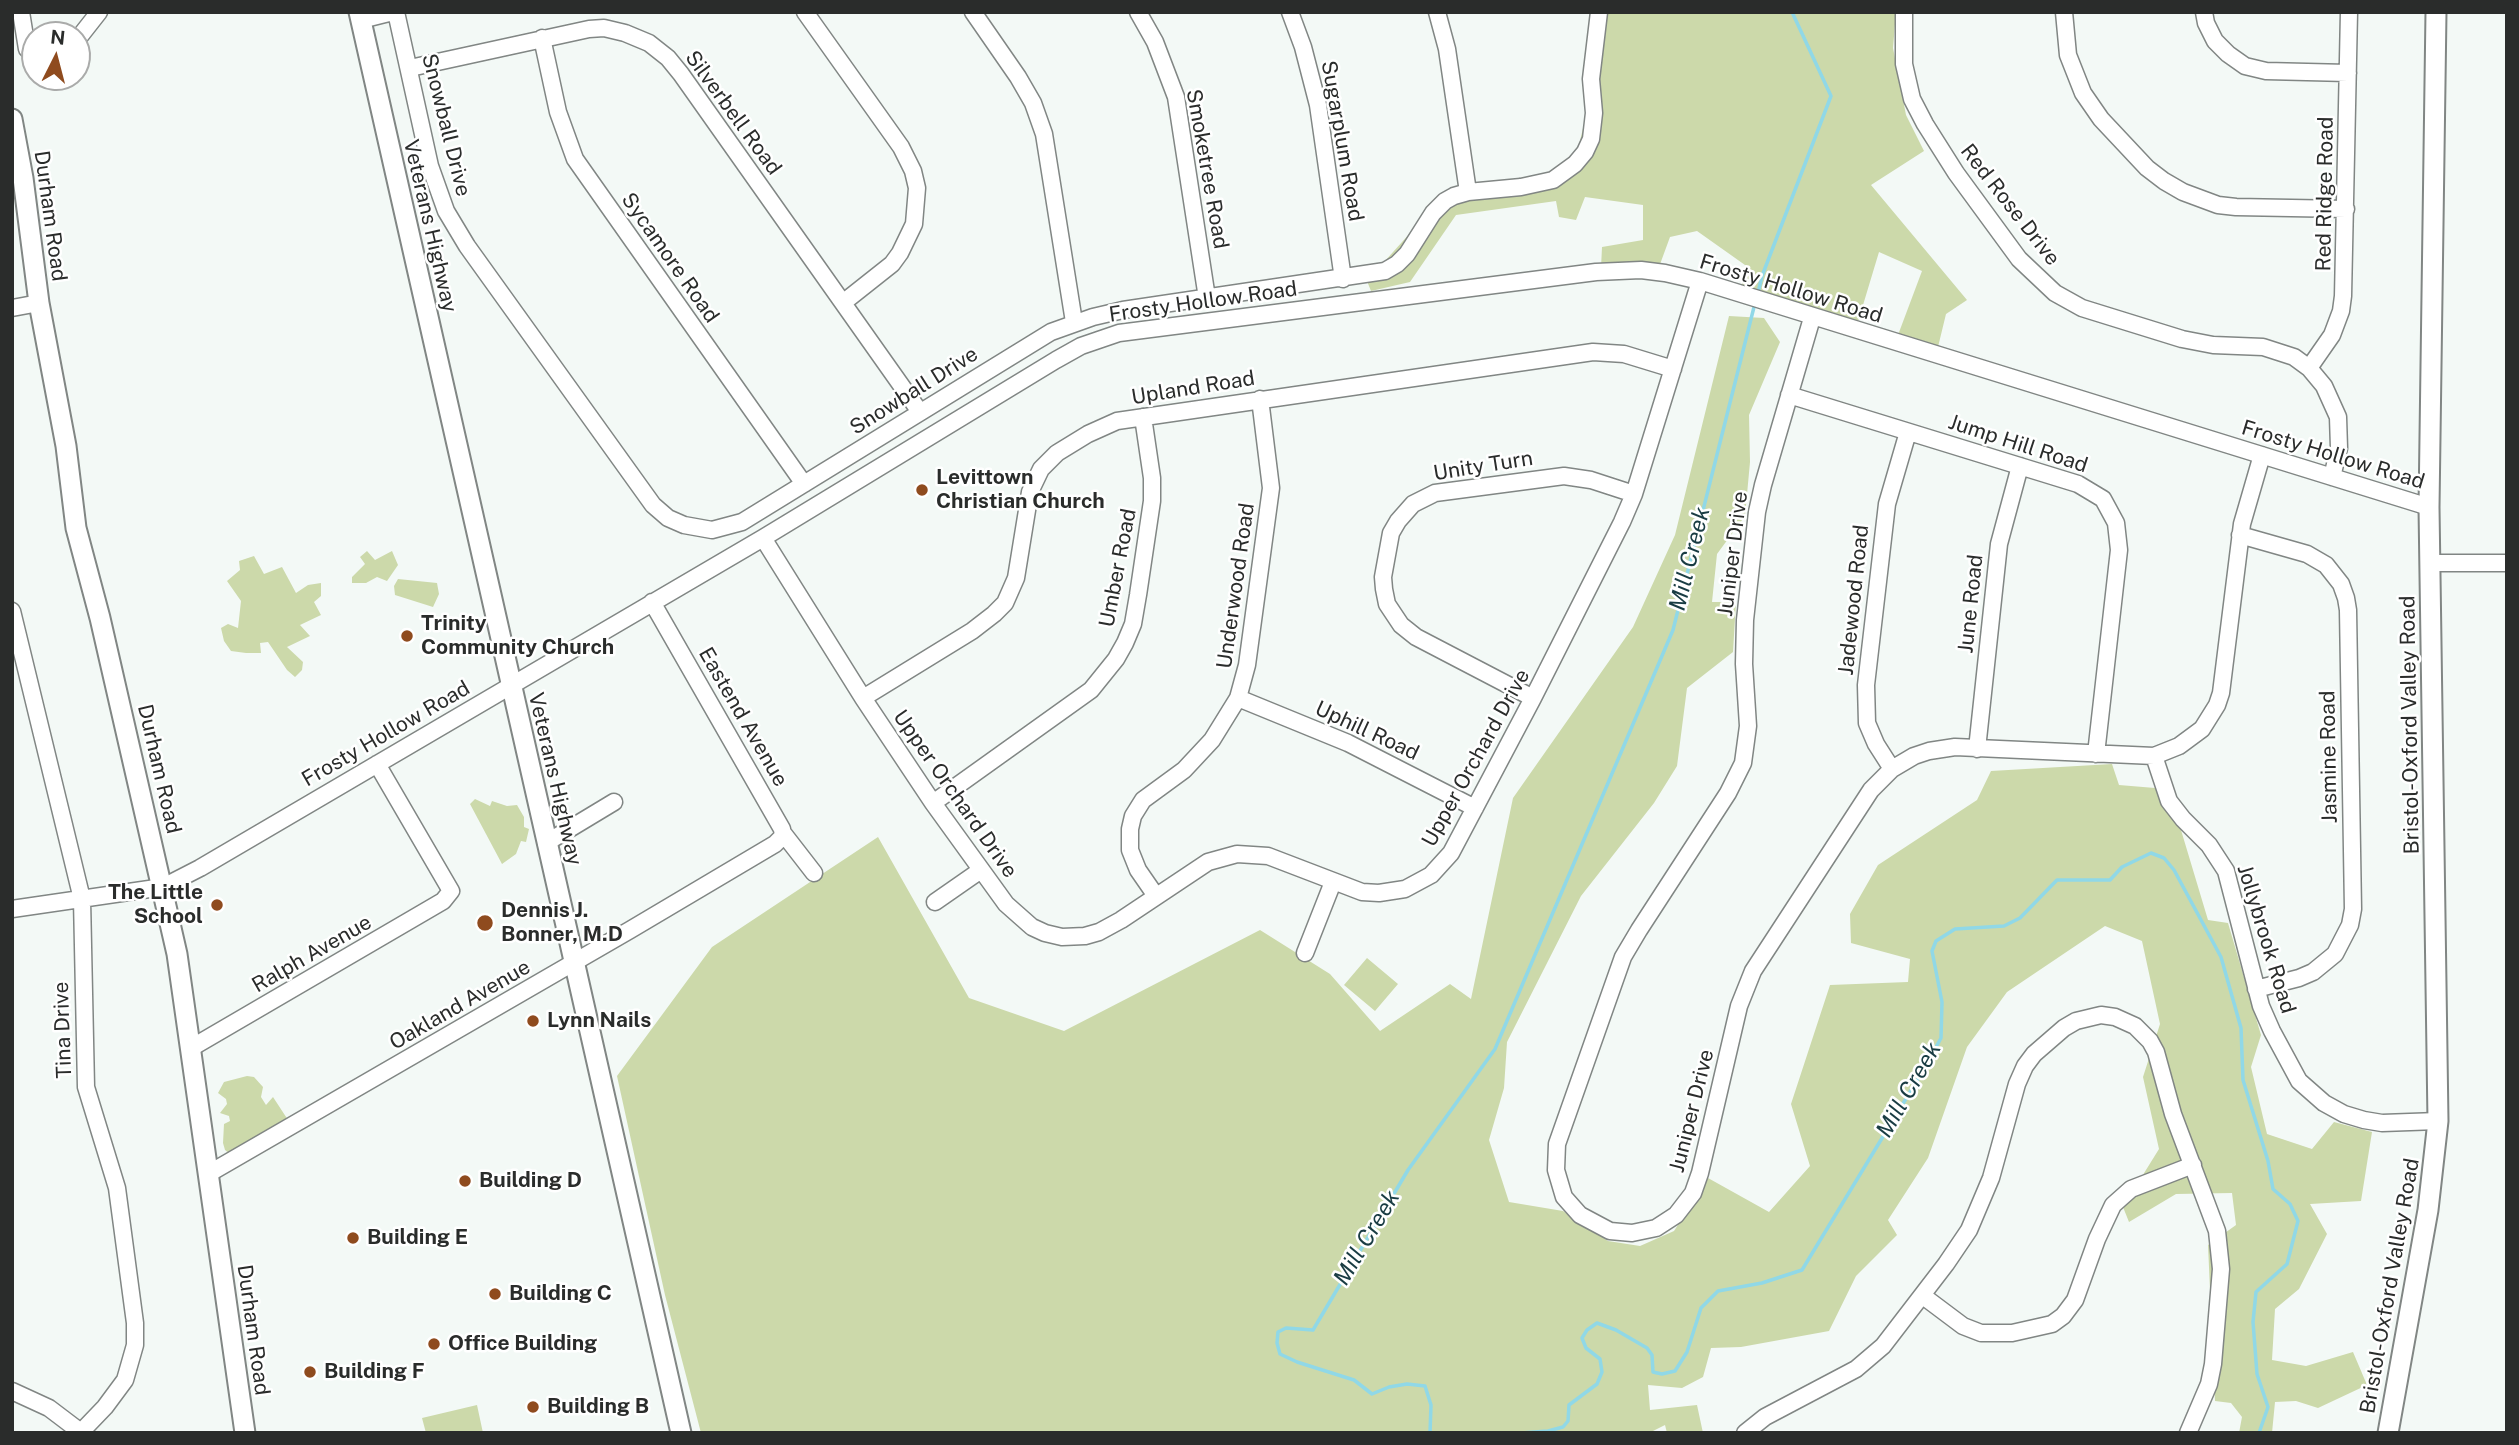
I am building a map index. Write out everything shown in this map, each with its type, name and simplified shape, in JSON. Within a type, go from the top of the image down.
[{"type":"main road","name":"Bristol-Oxford Valley Road","points":[[2388,1433],[2428,1210],[2438,1121],[2429,507],[2436,12]]},
{"type":"main road","name":"Veterans Highway","points":[[360,16],[681,1433]]},
{"type":"main road","name":"Durham Road","points":[[12,119],[23,178],[39,303],[66,446],[76,528],[100,618],[177,954],[245,1433]]},
{"type":"street","points":[[360,16],[394,12]]},
{"type":"street","name":"Snowball Drive","points":[[394,12],[410,68],[430,166],[446,211],[467,246],[653,505],[668,518],[684,526],[720,529],[742,522],[1030,343],[1074,323],[1123,310],[1385,271],[1397,264],[1412,247],[1433,213],[1445,201],[1468,192],[1521,187],[1553,180],[1575,164],[1585,152],[1593,129],[1591,79],[1599,12]]},
{"type":"street","points":[[805,12],[901,147],[909,161],[917,188],[914,224],[900,253],[892,264],[844,302]]},
{"type":"street","points":[[973,12],[1018,77],[1044,134],[1074,323]]},
{"type":"street","name":"Smoketree Road","points":[[1138,12],[1155,42],[1176,97],[1208,298]]},
{"type":"street","name":"Sugarplum Road","points":[[1290,12],[1303,47],[1318,106],[1343,279]]},
{"type":"street","points":[[1437,12],[1447,49],[1468,192]]},
{"type":"street","name":"Red Rose Drive","points":[[1904,12],[1904,64],[1912,99],[1924,124],[2020,259],[2037,278],[2062,297],[2082,307],[2182,339],[2214,345],[2263,347],[2286,352],[2309,368],[2325,386],[2338,417],[2339,447],[2332,477]]},
{"type":"street","points":[[2064,12],[2068,55],[2083,93],[2101,119],[2147,168],[2164,181],[2192,196],[2218,205],[2346,209]]},
{"type":"street","points":[[2204,12],[2215,41],[2245,66],[2266,71],[2348,73]]},
{"type":"street","name":"Red Ridge Road","points":[[2309,368],[2332,335],[2341,311],[2346,259],[2349,12]]},
{"type":"street","name":"Silverbell Road","points":[[410,68],[573,31],[604,29],[637,38],[668,58],[920,412]]},
{"type":"street","name":"Sycamore Road","points":[[542,38],[558,112],[575,159],[804,484]]},
{"type":"street","name":"Frosty Hollow Road","points":[[12,909],[163,887],[200,868],[762,538],[1056,359],[1089,343],[1119,333],[1596,272],[1641,270],[1700,281],[1812,318],[2429,507]]},
{"type":"street","name":"Upper Orchard Drive","points":[[762,538],[933,803],[1006,904],[1022,921],[1045,933],[1062,937],[1085,936],[1109,928],[1208,862],[1237,854],[1268,856],[1362,892],[1380,893],[1405,889],[1419,883],[1451,853],[1533,698],[1634,494],[1700,281]]},
{"type":"street","points":[[12,308],[39,303]]},
{"type":"street","name":"Juniper Drive","points":[[1812,318],[1757,512],[1745,620],[1744,664],[1748,726],[1743,763],[1728,793],[1623,957],[1557,1144],[1555,1157],[1559,1185],[1571,1207],[1587,1221],[1610,1231],[1644,1232],[1656,1228],[1676,1215],[1693,1193],[1740,1006],[1753,971],[1880,779],[1914,756],[1955,747],[2154,756],[2179,746],[2194,736],[2208,721],[2217,705],[2225,667],[2240,535],[2262,455]]},
{"type":"street","name":"Upland Road","points":[[863,698],[987,621],[1004,603],[1016,578],[1030,492],[1035,479],[1057,453],[1117,421],[1593,352],[1624,354],[1673,369]]},
{"type":"street","name":"Jump Hill Road","points":[[1789,395],[2088,488],[2103,499],[2116,523],[2119,550],[2096,754]]},
{"type":"street","name":"Underwood Road","points":[[1156,897],[1138,870],[1130,850],[1133,816],[1143,800],[1184,769],[1223,725],[1238,698],[1247,665],[1269,509],[1269,464],[1260,399]]},
{"type":"street","name":"Umber Road","points":[[933,803],[1091,690],[1116,659],[1133,624],[1152,501],[1152,478],[1143,417]]},
{"type":"street","name":"Jadewood Road","points":[[1892,769],[1875,744],[1867,723],[1866,685],[1885,512],[1908,432]]},
{"type":"street","name":"June Road","points":[[1977,749],[1999,544],[2020,466]]},
{"type":"street","name":"Unity Turn","points":[[1533,698],[1416,637],[1401,625],[1387,604],[1384,589],[1391,533],[1413,504],[1435,493],[1564,476],[1591,480],[1634,494]]},
{"type":"street","name":"Jasmine Road","points":[[2240,535],[2307,554],[2326,565],[2341,584],[2348,610],[2353,909],[2350,925],[2335,954],[2313,972],[2256,989]]},
{"type":"street","points":[[2430,563],[2507,563]]},
{"type":"street","name":"Eastend Avenue","points":[[652,602],[783,833],[814,873]]},
{"type":"street","name":"Tina Drive","points":[[12,611],[20,672],[82,899],[86,1087],[117,1188],[136,1331],[131,1365],[125,1380],[105,1408],[82,1432]]},
{"type":"street","name":"Uphill Road","points":[[1238,698],[1348,743],[1475,808]]},
{"type":"street","name":"Jollybrook Road","points":[[2154,756],[2169,801],[2209,845],[2226,871],[2256,989],[2272,1031],[2299,1081],[2324,1103],[2344,1114],[2364,1120],[2382,1123],[2438,1121]]},
{"type":"street","name":"Ralph Avenue","points":[[191,1048],[443,901],[451,891],[377,764]]},
{"type":"street","points":[[546,842],[614,802]]},
{"type":"street","name":"Oakland Avenue","points":[[208,1174],[767,849],[782,838],[783,833]]},
{"type":"street","points":[[936,902],[981,870]]},
{"type":"street","points":[[1305,953],[1333,883]]},
{"type":"street","points":[[1745,1433],[1765,1417],[1856,1369],[1883,1346],[1923,1296],[1969,1230],[1991,1178],[2017,1084],[2025,1066],[2053,1037],[2076,1021],[2101,1015],[2115,1017],[2135,1026],[2145,1034],[2156,1052],[2173,1114],[2217,1231],[2221,1269],[2211,1374],[2188,1433]]},
{"type":"street","points":[[1923,1296],[1962,1326],[1981,1333],[2012,1333],[2052,1324],[2063,1316],[2075,1300],[2097,1239],[2113,1205],[2131,1189],[2193,1165]]},
{"type":"street","points":[[12,1391],[49,1408],[82,1432]]},
{"type":"green space","points":[[1601,12],[1896,12],[1893,48],[1906,115],[1924,151],[1871,185],[1967,300],[1946,314],[1938,347],[1895,343],[1922,271],[1879,252],[1857,325],[1741,289],[1745,265],[1697,231],[1670,237],[1659,267],[1601,268],[1602,247],[1643,240],[1643,205],[1585,197],[1576,220],[1559,217],[1556,201],[1456,215],[1410,282],[1371,291],[1367,281],[1446,193],[1551,173],[1578,149],[1585,120]]},
{"type":"green space","points":[[1729,316],[1764,318],[1780,342],[1749,415],[1750,462],[1745,516],[1717,554],[1712,602],[1736,602],[1733,652],[1687,688],[1677,766],[1654,803],[1581,896],[1507,1042],[1504,1088],[1489,1140],[1509,1202],[1563,1211],[1608,1241],[1640,1246],[1674,1231],[1708,1178],[1769,1212],[1810,1166],[1791,1104],[1830,985],[1908,982],[1910,959],[1851,943],[1850,914],[1878,865],[1977,800],[1991,771],[2112,764],[2119,785],[2155,788],[2181,830],[2208,920],[2228,923],[2261,1035],[2251,1067],[2267,1134],[2312,1149],[2334,1122],[2372,1132],[2361,1201],[2310,1204],[2327,1234],[2299,1289],[2275,1309],[2272,1360],[2306,1366],[2353,1352],[2367,1385],[2318,1408],[2296,1401],[2275,1402],[2272,1433],[2239,1433],[2242,1417],[2231,1403],[2215,1401],[2208,1245],[2236,1225],[2232,1193],[2176,1194],[2129,1222],[2123,1207],[2159,1149],[2143,1077],[2160,1024],[2142,941],[2105,926],[2007,992],[1967,1047],[1928,1158],[1888,1220],[1897,1235],[1856,1276],[1829,1331],[1741,1347],[1711,1348],[1703,1377],[1682,1388],[1648,1385],[1650,1410],[1697,1405],[1703,1433],[1667,1433],[1665,1425],[1649,1433],[701,1433],[665,1295],[617,1076],[712,947],[878,837],[969,998],[1064,1031],[1260,930],[1330,974],[1380,1031],[1450,984],[1471,999],[1513,798],[1633,627],[1675,535]]},
{"type":"green space","points":[[367,551],[375,560],[392,551],[398,565],[387,581],[377,577],[366,583],[352,583],[352,577],[365,564],[360,557]]},
{"type":"green space","points":[[254,556],[264,574],[282,567],[296,593],[308,585],[321,583],[321,596],[314,602],[321,615],[300,625],[310,636],[287,647],[303,662],[302,670],[295,677],[268,642],[260,643],[261,653],[246,653],[231,651],[224,641],[221,628],[228,624],[238,628],[241,601],[227,581],[240,570],[239,561]]},
{"type":"green space","points":[[398,579],[437,583],[439,594],[433,607],[395,595],[394,586]]},
{"type":"green space","points":[[475,799],[490,806],[492,801],[507,806],[517,805],[524,817],[524,827],[529,829],[526,842],[521,841],[516,854],[502,864],[470,804]]},
{"type":"green space","points":[[1367,958],[1398,984],[1375,1011],[1344,985]]},
{"type":"green space","points":[[247,1076],[254,1077],[263,1087],[261,1097],[266,1105],[273,1097],[290,1123],[257,1140],[247,1141],[244,1148],[231,1155],[225,1150],[223,1143],[224,1124],[230,1121],[229,1116],[220,1113],[227,1104],[226,1099],[218,1093],[224,1082]]},
{"type":"green space","points":[[477,1405],[483,1433],[426,1433],[422,1418]]},
{"type":"waterway","name":"Mill Creek","points":[[1758,293],[1762,276],[1831,96],[1792,12]]},
{"type":"waterway","name":"Mill Creek","points":[[1430,1433],[1431,1405],[1425,1386],[1407,1384],[1372,1394],[1354,1380],[1280,1354],[1278,1332],[1286,1328],[1313,1330],[1408,1170],[1495,1049],[1673,630],[1755,303]]},
{"type":"waterway","name":"Mill Creek","points":[[1521,1433],[1563,1427],[1568,1421],[1569,1405],[1597,1384],[1602,1372],[1600,1359],[1586,1348],[1582,1338],[1587,1330],[1597,1323],[1616,1330],[1647,1348],[1652,1355],[1653,1372],[1662,1374],[1675,1371],[1687,1352],[1701,1308],[1718,1291],[1762,1283],[1802,1270],[1941,1038],[1942,1002],[1932,951],[1936,941],[1955,929],[2004,926],[2020,918],[2057,880],[2110,880],[2122,867],[2151,853],[2164,858],[2174,870],[2221,957],[2241,1028],[2243,1080],[2268,1161],[2273,1189],[2290,1204],[2298,1221],[2287,1264],[2256,1292],[2253,1322],[2257,1374],[2268,1407],[2259,1433]]},
{"type":"place","name":"Levittown Christian Church","points":[[922,490]]},
{"type":"place","name":"Trinity Community Church","points":[[407,636]]},
{"type":"place","name":"The Little School","points":[[217,905]]},
{"type":"place","name":"Dennis J. Bonner, M.D","points":[[485,923]]},
{"type":"place","name":"Lynn Nails","points":[[533,1021]]},
{"type":"place","name":"Building D","points":[[465,1181]]},
{"type":"place","name":"Building E","points":[[353,1238]]},
{"type":"place","name":"Building C","points":[[495,1294]]},
{"type":"place","name":"Office Building","points":[[434,1344]]},
{"type":"place","name":"Building F","points":[[310,1372]]},
{"type":"place","name":"Building B","points":[[533,1407]]}]
